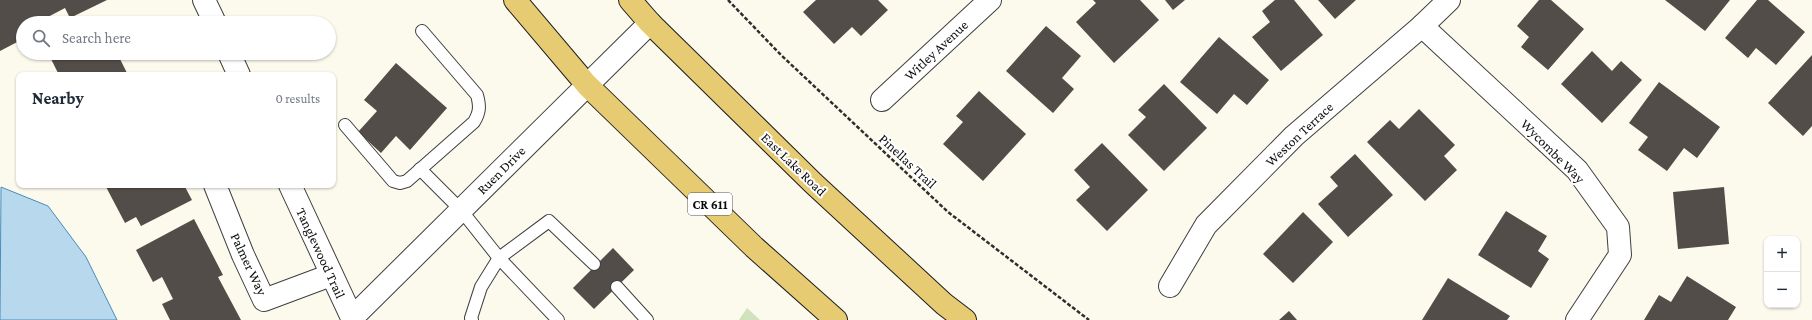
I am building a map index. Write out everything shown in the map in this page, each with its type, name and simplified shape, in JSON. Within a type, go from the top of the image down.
[{"type":"main road","name":"CR 611","points":[[515,0],[588,85],[754,247],[836,320]]},
{"type":"main road","name":"East Lake Road","points":[[630,0],[650,23],[813,183],[944,304],[965,320]]},
{"type":"street","points":[[204,0],[212,16]]},
{"type":"street","name":"Witley Avenue","points":[[882,100],[990,0]]},
{"type":"street","name":"Weston Terrace","points":[[1170,286],[1206,225],[1294,136],[1422,26],[1449,0]]},
{"type":"street","name":"Ruen Drive","points":[[352,319],[650,23]]},
{"type":"street","name":"Wycombe Way","points":[[1422,26],[1577,170],[1618,227],[1620,255],[1577,320]]},
{"type":"street","points":[[232,60],[238,72]]},
{"type":"street","name":"Palmer Way","points":[[216,188],[243,256],[264,300],[331,275]]},
{"type":"street","name":"Tanglewood Trail","points":[[291,188],[352,319]]},
{"type":"lane","points":[[345,125],[393,181],[400,183],[407,181],[474,122],[479,114],[480,106],[477,95],[422,31]]},
{"type":"lane","points":[[420,169],[461,210],[498,258],[558,320]]},
{"type":"lane","points":[[472,320],[471,318],[481,287],[498,258],[549,221],[594,264]]},
{"type":"lane","points":[[617,287],[647,320]]},
{"type":"path","name":"Pinellas Trail","points":[[728,0],[781,55],[948,212],[1089,320]]},
{"type":"green space","points":[[747,308],[760,320],[739,320]]},
{"type":"water","points":[[1,187],[48,206],[86,257],[117,320],[0,320]]},
{"type":"building","points":[[0,0],[107,0],[74,16],[69,16],[65,8],[50,16],[16,16],[16,43],[0,51]]},
{"type":"building","points":[[816,0],[878,0],[888,10],[861,36],[852,27],[834,44],[803,12]]},
{"type":"building","points":[[1093,0],[1140,0],[1159,20],[1114,63],[1076,22],[1096,3]]},
{"type":"building","points":[[1165,0],[1185,0],[1173,10]]},
{"type":"building","points":[[1275,0],[1294,0],[1323,35],[1281,71],[1252,37],[1270,22],[1262,11]]},
{"type":"building","points":[[1318,0],[1356,0],[1335,19]]},
{"type":"building","points":[[1539,0],[1551,0],[1584,29],[1548,70],[1521,47],[1529,37],[1517,26]]},
{"type":"building","points":[[1665,0],[1730,0],[1705,31]]},
{"type":"building","points":[[1757,0],[1768,0],[1805,32],[1776,65],[1756,48],[1748,58],[1725,38]]},
{"type":"building","points":[[1046,26],[1081,56],[1062,78],[1074,89],[1053,113],[1006,71]]},
{"type":"building","points":[[1219,37],[1269,80],[1247,105],[1234,94],[1217,114],[1180,82]]},
{"type":"building","points":[[1592,51],[1612,71],[1621,61],[1642,80],[1602,123],[1561,84]]},
{"type":"building","points":[[1812,55],[1812,126],[1803,136],[1768,103]]},
{"type":"building","points":[[52,60],[120,60],[126,72],[58,72]]},
{"type":"building","points":[[396,63],[447,108],[410,150],[396,136],[381,153],[358,132],[377,111],[364,100]]},
{"type":"building","points":[[1659,82],[1720,127],[1697,158],[1684,148],[1667,171],[1638,150],[1648,137],[1629,123]]},
{"type":"building","points":[[1164,84],[1207,128],[1164,171],[1128,135],[1146,117],[1138,110]]},
{"type":"building","points":[[979,91],[1026,134],[983,181],[943,144],[963,122],[956,116]]},
{"type":"building","points":[[1419,109],[1455,145],[1444,156],[1457,170],[1425,201],[1367,142],[1390,120],[1399,129]]},
{"type":"building","points":[[1102,143],[1148,190],[1107,231],[1076,200],[1090,187],[1074,170]]},
{"type":"building","points":[[1355,154],[1393,195],[1348,237],[1318,204],[1338,186],[1330,177]]},
{"type":"building","points":[[1724,187],[1729,244],[1678,249],[1673,192]]},
{"type":"building","points":[[107,188],[186,188],[192,200],[141,226],[136,217],[125,223]]},
{"type":"building","points":[[1506,211],[1547,236],[1538,251],[1549,259],[1531,288],[1478,255]]},
{"type":"building","points":[[1303,212],[1333,242],[1293,283],[1263,254]]},
{"type":"building","points":[[194,219],[223,275],[218,277],[241,320],[170,320],[162,304],[173,299],[162,277],[153,282],[136,250]]},
{"type":"building","points":[[613,248],[634,270],[594,309],[573,288]]},
{"type":"building","points":[[1687,276],[1736,307],[1728,320],[1644,320],[1659,295],[1671,302]]},
{"type":"building","points":[[1448,278],[1510,316],[1507,320],[1422,320]]},
{"type":"building","points":[[1289,311],[1297,320],[1279,320]]}]
